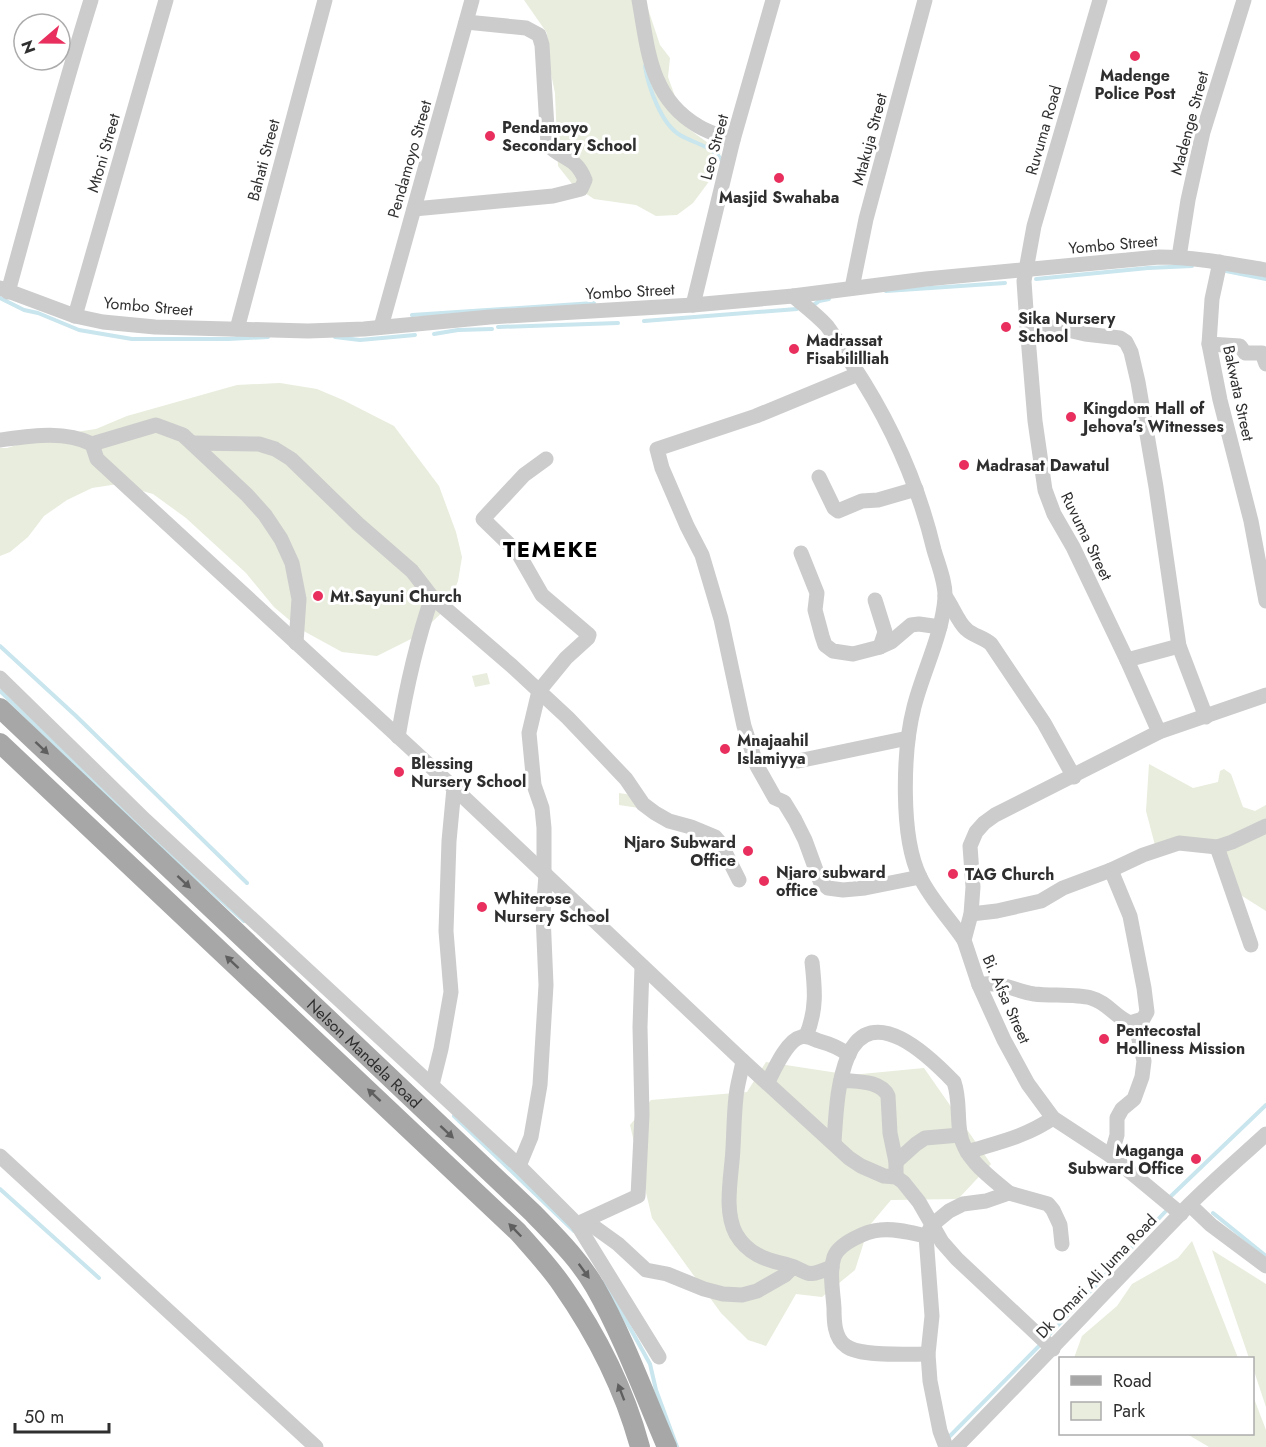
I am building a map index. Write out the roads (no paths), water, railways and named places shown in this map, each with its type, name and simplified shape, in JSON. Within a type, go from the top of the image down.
[{"type":"main road","name":"Nelson Mandela Road","points":[[0,708],[524,1205],[571,1253],[600,1296],[625,1347],[667,1447]]},
{"type":"main road","name":"Nelson Mandela Road","points":[[0,743],[518,1232],[561,1283],[592,1331],[609,1362],[640,1447]]},
{"type":"street","points":[[4,290],[35,197],[91,0]]},
{"type":"street","name":"Mtoni Street","points":[[75,316],[166,0]]},
{"type":"street","name":"Bahati Street","points":[[237,329],[325,0]]},
{"type":"street","name":"Pendamoyo Street","points":[[381,327],[472,0]]},
{"type":"street","points":[[639,0],[647,47],[660,90],[675,109],[699,127],[733,140]]},
{"type":"street","name":"Leo Street","points":[[693,305],[733,140],[773,0]]},
{"type":"street","name":"Mtakuja Street","points":[[852,288],[866,219],[925,0]]},
{"type":"street","name":"Ruvuma Road","points":[[1025,270],[1034,226],[1100,0]]},
{"type":"street","name":"Madenge Street","points":[[1179,257],[1188,200],[1203,132],[1244,0]]},
{"type":"street","points":[[414,209],[560,195],[581,189],[585,180],[581,168],[548,145],[542,45],[539,35],[526,28],[466,22]]},
{"type":"street","name":"Yombo Street","points":[[4,290],[75,316],[138,327],[308,330],[693,305],[793,296],[926,279],[1148,258],[1179,257],[1266,270]]},
{"type":"street","name":"Bakwata Street","points":[[1220,262],[1212,299],[1209,344],[1254,532],[1266,601]]},
{"type":"street","name":"Ruvuma Street","points":[[1025,270],[1035,421],[1045,490],[1054,514],[1073,547],[1159,732]]},
{"type":"street","points":[[793,296],[828,328],[892,431],[928,524],[945,596],[967,630],[985,638],[991,644],[1044,723],[1074,777]]},
{"type":"street","points":[[1027,326],[1059,328],[1084,334],[1120,338],[1126,342],[1131,352],[1138,382],[1179,646],[1206,717]]},
{"type":"street","points":[[1209,344],[1240,346],[1245,353],[1262,353],[1266,364]]},
{"type":"street","points":[[858,374],[756,416],[657,449],[662,468],[702,555],[719,612],[750,747],[775,798],[784,802],[806,840],[820,881],[828,888],[843,890],[920,877]]},
{"type":"street","points":[[92,444],[156,425],[183,435],[248,495],[281,538],[292,563],[299,599],[296,643]]},
{"type":"street","points":[[0,440],[31,436],[77,436],[92,444],[97,459],[454,788],[849,1158],[885,1176],[896,1170],[916,1144],[926,1138],[960,1135]]},
{"type":"street","points":[[192,443],[259,444],[275,449],[291,459],[358,524],[412,571],[432,597],[539,691],[626,779],[643,804],[669,821],[715,837],[721,844],[739,880]]},
{"type":"street","points":[[519,1166],[531,1137],[540,1084],[546,985],[543,914],[544,828],[542,808],[534,784],[529,733],[539,691],[566,658],[589,635],[542,595],[518,554],[483,519],[524,475],[546,459]]},
{"type":"street","points":[[819,477],[834,508],[838,511],[862,501],[878,500],[916,489]]},
{"type":"street","points":[[801,553],[815,585],[818,601],[815,610],[825,645],[833,651],[853,654],[880,647],[891,642],[911,625],[940,627]]},
{"type":"street","points":[[945,596],[940,627],[913,708],[908,738],[905,790],[912,853],[920,877],[964,940]]},
{"type":"street","points":[[398,737],[413,660],[432,597]]},
{"type":"street","points":[[875,600],[885,632],[880,647]]},
{"type":"street","points":[[1127,660],[1179,646]]},
{"type":"street","points":[[0,678],[145,820],[581,1222],[618,1244],[646,1270],[667,1274],[723,1294],[742,1295],[757,1291],[785,1275],[793,1267]]},
{"type":"street","name":"Bi. Afsa Street","points":[[1266,695],[1159,732],[995,815],[984,823],[976,832],[970,846],[973,887],[971,914],[964,940],[979,985],[1004,1040],[1028,1084],[1053,1118],[1211,1225],[1266,1266]]},
{"type":"street","points":[[798,760],[908,738]]},
{"type":"street","points":[[432,1085],[451,992],[446,931],[449,841],[454,788]]},
{"type":"street","points":[[971,914],[1041,901],[1063,888],[1143,855],[1179,843],[1217,847],[1266,826]]},
{"type":"street","points":[[1217,847],[1251,945]]},
{"type":"street","points":[[979,985],[998,983],[1032,993],[1090,998],[1106,1005],[1124,1021],[1130,1023],[1143,1019],[1147,1012],[1144,988],[1130,916],[1111,870]]},
{"type":"street","points":[[806,1036],[813,1020],[812,962]]},
{"type":"street","points":[[581,1222],[638,1196],[642,1115],[640,1027],[642,966]]},
{"type":"street","points":[[1111,1156],[1118,1135],[1117,1118],[1134,1099],[1142,1077],[1144,1061],[1135,1022]]},
{"type":"street","points":[[834,1142],[841,1080],[849,1055],[856,1043],[876,1032],[898,1036],[954,1082],[957,1092],[960,1135],[967,1152],[976,1164],[1009,1193],[1048,1204],[1060,1225],[1062,1244]]},
{"type":"street","points":[[768,1082],[787,1048],[794,1040],[806,1036],[841,1049],[849,1055]]},
{"type":"street","points":[[744,1061],[736,1095],[730,1198],[731,1217],[736,1234],[753,1253],[766,1260],[793,1267],[807,1275],[832,1267]]},
{"type":"street","points":[[841,1080],[877,1085],[886,1090],[896,1170],[919,1202],[929,1230],[932,1316],[928,1354],[934,1404],[946,1447]]},
{"type":"street","points":[[967,1152],[1013,1140],[1035,1130],[1053,1118]]},
{"type":"street","name":"Dk Omari Ali Juma Road","points":[[956,1447],[1053,1349],[1185,1209],[1266,1134]]},
{"type":"street","points":[[0,1156],[316,1447]]},
{"type":"street","points":[[928,1354],[895,1355],[855,1350],[844,1345],[838,1336],[834,1322],[832,1267],[835,1256],[840,1248],[854,1239],[880,1230],[907,1232],[929,1230],[949,1211],[963,1204],[986,1201],[1009,1193]]},
{"type":"street","points":[[581,1222],[659,1357]]},
{"type":"street","points":[[929,1230],[1053,1349]]},
{"type":"waterway","points":[[645,66],[652,94],[661,114],[673,130],[714,152],[722,161]]},
{"type":"waterway","points":[[1036,279],[1192,266]]},
{"type":"waterway","points":[[1226,271],[1266,279]]},
{"type":"waterway","points":[[886,291],[1005,283]]},
{"type":"waterway","points":[[0,298],[24,310],[38,313],[79,330],[132,339],[268,337]]},
{"type":"waterway","points":[[812,306],[819,301],[829,299]]},
{"type":"waterway","points":[[412,315],[594,303]]},
{"type":"waterway","points":[[644,321],[797,309]]},
{"type":"waterway","points":[[498,327],[618,323]]},
{"type":"waterway","points":[[434,334],[458,330],[492,329]]},
{"type":"waterway","points":[[335,337],[360,340],[415,335]]},
{"type":"waterway","points":[[0,646],[76,716],[247,883]]},
{"type":"waterway","points":[[0,691],[149,835],[244,921]]},
{"type":"waterway","points":[[1169,1198],[1266,1105]]},
{"type":"waterway","points":[[454,1116],[574,1231]]},
{"type":"waterway","points":[[0,1189],[99,1278]]},
{"type":"waterway","points":[[1046,1338],[1165,1212]]},
{"type":"waterway","points":[[1213,1213],[1266,1256]]},
{"type":"waterway","points":[[604,1281],[650,1364],[656,1390],[677,1447]]},
{"type":"waterway","points":[[947,1439],[1041,1344]]},
{"type":"place","name":"Madenge Police Post","points":[[1135,56]]},
{"type":"place","name":"Pendamoyo Secondary School","points":[[490,136]]},
{"type":"place","name":"Masjid Swahaba","points":[[779,178]]},
{"type":"place","name":"Sika Nursery School","points":[[1006,327]]},
{"type":"place","name":"Madrassat Fisabililliah","points":[[794,349]]},
{"type":"place","name":"Kingdom Hall of Jehova's Witnesses","points":[[1071,417]]},
{"type":"place","name":"Madrasat Dawatul","points":[[964,465]]},
{"type":"place","name":"Mt.Sayuni Church","points":[[318,596]]},
{"type":"place","name":"Mnajaahil Islamiyya","points":[[725,749]]},
{"type":"place","name":"Blessing Nursery School","points":[[399,772]]},
{"type":"place","name":"Njaro Subward Office","points":[[748,851]]},
{"type":"place","name":"TAG Church","points":[[953,874]]},
{"type":"place","name":"Njaro subward office","points":[[764,881]]},
{"type":"place","name":"Whiterose Nursery School","points":[[482,907]]},
{"type":"place","name":"Pentecostal Holliness Mission","points":[[1104,1039]]},
{"type":"place","name":"Maganga Subward Office","points":[[1196,1159]]},
{"type":"district","name":"TEMEKE","points":[[551,549]]}]
